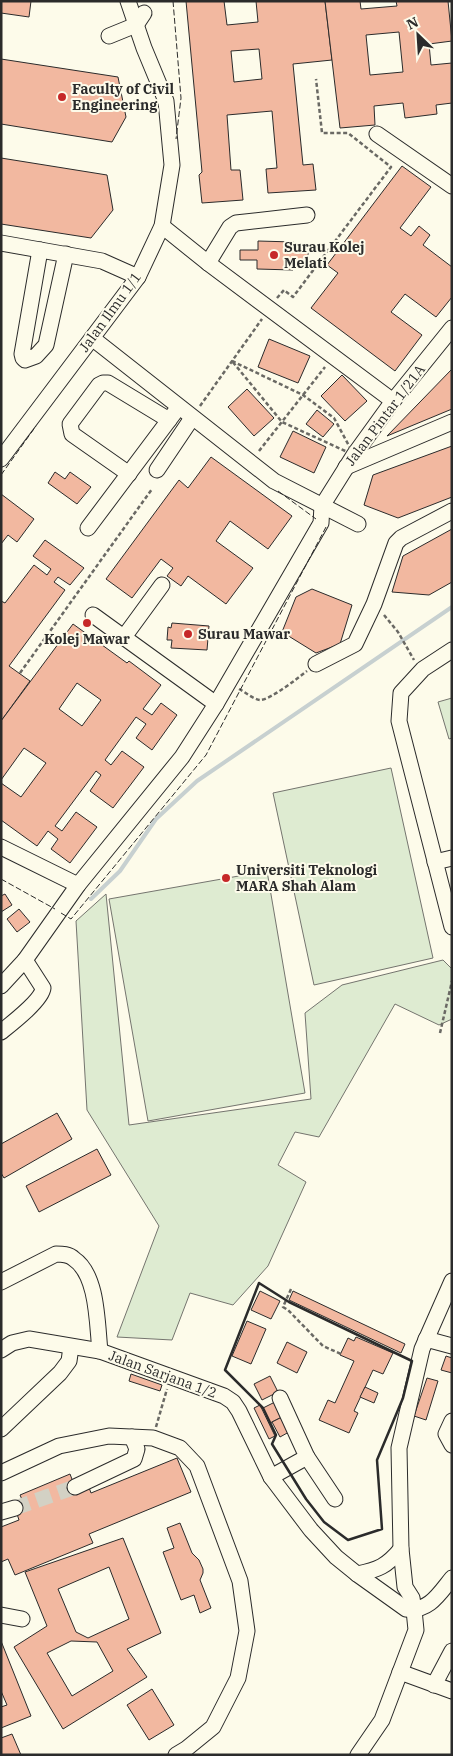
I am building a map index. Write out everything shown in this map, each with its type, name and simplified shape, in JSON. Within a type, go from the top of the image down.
[{"type":"street","name":"Jalan Ilmu 1/1","points":[[1,460],[138,277],[162,226],[172,165],[166,101],[140,19],[128,1]]},
{"type":"street","points":[[109,36],[140,19]]},
{"type":"street","points":[[377,134],[452,186]]},
{"type":"street","points":[[208,263],[230,227],[236,223],[307,215]]},
{"type":"street","points":[[162,226],[208,263],[393,401]]},
{"type":"street","points":[[1,243],[102,261],[138,277]]},
{"type":"street","points":[[40,250],[22,354],[26,360],[36,356],[46,345],[66,254]]},
{"type":"street","name":"Jalan Pintar 1/21A","points":[[1,986],[25,960],[78,884],[182,757],[228,684],[321,522],[322,506],[350,461],[393,401],[451,329]]},
{"type":"street","points":[[92,338],[274,481],[358,524]]},
{"type":"street","points":[[129,474],[72,434],[70,424],[99,385],[104,383],[108,383],[169,420]]},
{"type":"street","points":[[88,528],[179,407]]},
{"type":"street","points":[[157,470],[192,418]]},
{"type":"street","points":[[350,461],[452,422]]},
{"type":"street","points":[[316,664],[355,644],[374,604],[396,543],[401,538],[452,512]]},
{"type":"street","points":[[124,637],[162,585]]},
{"type":"street","points":[[93,615],[216,704]]},
{"type":"street","points":[[452,650],[423,670],[401,693],[399,721],[452,927]]},
{"type":"street","points":[[1,847],[78,884]]},
{"type":"street","points":[[435,862],[452,858]]},
{"type":"street","points":[[1,1032],[43,992],[43,988],[25,960]]},
{"type":"street","points":[[1,1282],[56,1254],[66,1254],[74,1258],[81,1265],[87,1276],[94,1297],[100,1351]]},
{"type":"street","points":[[358,1755],[382,1720],[416,1630],[412,1598],[405,1587],[400,1549],[399,1448],[422,1349],[452,1281]]},
{"type":"street","name":"Jalan Sarjana 1/2","points":[[1,1350],[12,1343],[29,1339],[100,1351],[224,1396],[233,1402],[271,1477],[311,1530],[336,1557],[357,1574],[406,1609],[414,1610]]},
{"type":"street","points":[[426,1339],[452,1346]]},
{"type":"street","points":[[1,1428],[60,1373],[69,1361],[71,1347]]},
{"type":"street","points":[[280,1398],[307,1457],[335,1499]]},
{"type":"street","points":[[452,1421],[446,1434],[452,1445]]},
{"type":"street","points":[[1,1474],[59,1446],[109,1436],[152,1438],[180,1448],[197,1466],[240,1581],[247,1631],[238,1678],[213,1727],[176,1755]]},
{"type":"street","points":[[75,1487],[134,1459],[136,1449],[132,1437]]},
{"type":"street","points":[[271,1477],[307,1457]]},
{"type":"street","points":[[357,1574],[382,1567],[391,1561],[400,1549]]},
{"type":"street","points":[[414,1610],[425,1607],[434,1601],[452,1578]]},
{"type":"street","points":[[1,1615],[22,1619]]},
{"type":"street","points":[[434,1685],[452,1651]]},
{"type":"street","points":[[400,1672],[452,1691]]},
{"type":"path","points":[[192,418],[284,290],[293,297],[391,167],[348,133],[322,133],[316,79]]},
{"type":"path","points":[[250,463],[334,356]]},
{"type":"path","points":[[232,362],[303,395],[334,418],[350,461]]},
{"type":"path","points":[[232,362],[282,422],[350,461]]},
{"type":"path","points":[[20,673],[152,489]]},
{"type":"path","points":[[374,604],[398,632],[413,658]]},
{"type":"path","points":[[228,684],[262,700],[284,688],[316,664]]},
{"type":"path","points":[[440,1033],[452,981]]},
{"type":"path","points":[[291,1289],[284,1308],[323,1346],[341,1354]]},
{"type":"path","points":[[152,1438],[170,1377]]},
{"type":"green space","points":[[452,698],[452,738],[449,739],[438,702]]},
{"type":"green space","points":[[391,768],[433,958],[314,985],[273,793]]},
{"type":"green space","points":[[267,871],[305,1093],[148,1121],[109,899]]},
{"type":"green space","points":[[106,894],[129,1125],[311,1099],[305,1013],[342,985],[443,960],[452,969],[452,1019],[439,1025],[395,1004],[319,1137],[295,1132],[278,1165],[306,1182],[268,1266],[233,1305],[190,1293],[172,1340],[117,1337],[159,1226],[87,1110],[76,921]]},
{"type":"building","points":[[1,1],[31,1],[29,17],[1,13]]},
{"type":"building","points":[[186,1],[224,1],[227,25],[258,22],[256,1],[325,1],[332,60],[293,64],[303,165],[313,164],[316,190],[268,193],[266,169],[277,168],[272,111],[227,115],[231,170],[240,170],[243,200],[202,203],[199,175],[202,172]],"holes":[[[259,49],[262,79],[234,82],[231,51]]]},
{"type":"building","points":[[325,1],[360,1],[361,9],[397,6],[396,1],[448,1],[452,41],[429,44],[431,65],[452,63],[452,103],[436,105],[437,114],[405,118],[403,103],[374,106],[375,125],[340,128]],"holes":[[[399,32],[403,72],[370,75],[366,35]]]},
{"type":"building","name":"Faculty of Civil Engineering","points":[[1,59],[118,77],[126,117],[112,142],[1,124]]},
{"type":"building","points":[[1,158],[107,175],[113,210],[91,238],[1,224]]},
{"type":"building","points":[[402,166],[431,187],[400,228],[411,236],[419,226],[430,235],[423,245],[452,267],[452,297],[436,317],[405,294],[391,312],[422,335],[395,371],[311,308],[338,273],[327,265]]},
{"type":"building","name":"Surau Kolej Melati","points":[[258,241],[294,242],[294,249],[308,249],[308,264],[293,263],[293,270],[257,269],[257,260],[240,260],[240,250],[258,250]]},
{"type":"building","points":[[269,339],[310,356],[298,383],[258,367]]},
{"type":"building","points":[[452,369],[452,409],[387,436]]},
{"type":"building","points":[[342,375],[367,401],[345,421],[321,396]]},
{"type":"building","points":[[247,389],[274,418],[254,436],[228,407]]},
{"type":"building","points":[[317,410],[334,424],[323,437],[306,424]]},
{"type":"building","points":[[293,431],[326,447],[314,473],[280,457]]},
{"type":"building","points":[[452,446],[452,497],[398,518],[364,505],[373,475]]},
{"type":"building","points":[[211,457],[292,516],[268,549],[230,521],[216,541],[253,568],[226,604],[188,576],[181,586],[167,576],[173,568],[161,559],[132,598],[106,579],[179,480],[188,488]]},
{"type":"building","points":[[55,472],[65,479],[70,472],[91,487],[77,504],[48,483]]},
{"type":"building","points":[[1,494],[34,519],[17,542],[8,535],[1,544]]},
{"type":"building","points":[[452,529],[452,582],[429,595],[392,592],[403,556]]},
{"type":"building","points":[[45,540],[84,568],[70,585],[58,577],[54,582],[65,590],[9,666],[30,681],[1,721],[1,601],[5,603],[34,565],[47,575],[51,569],[33,556]]},
{"type":"building","points":[[312,589],[352,605],[340,644],[316,653],[282,632],[296,597]]},
{"type":"building","name":"Surau Mawar","points":[[172,623],[209,626],[207,650],[171,648],[172,640],[167,640],[168,627],[171,628]]},
{"type":"building","points":[[73,624],[161,685],[143,709],[152,715],[161,703],[177,715],[152,750],[136,738],[146,724],[136,717],[105,760],[111,765],[122,751],[144,767],[113,808],[90,791],[101,775],[96,771],[55,826],[62,831],[76,812],[97,827],[70,863],[51,849],[58,839],[48,831],[37,846],[1,820],[1,783],[21,797],[46,763],[24,748],[1,780],[1,721]],"holes":[[[77,683],[101,700],[82,726],[59,709]]]},
{"type":"building","points":[[5,894],[12,905],[1,912],[1,896]]},
{"type":"building","points":[[19,909],[30,922],[17,932],[7,919]]},
{"type":"building","points":[[57,1113],[72,1139],[4,1178],[1,1173],[1,1144]]},
{"type":"building","points":[[97,1149],[111,1175],[39,1212],[26,1186]]},
{"type":"building","points":[[260,1291],[280,1301],[271,1319],[251,1310]]},
{"type":"building","points":[[293,1291],[405,1344],[401,1353],[289,1300]]},
{"type":"building","points":[[247,1321],[266,1329],[251,1364],[232,1356]]},
{"type":"building","points":[[356,1337],[393,1353],[383,1374],[373,1370],[354,1411],[358,1413],[349,1433],[319,1420],[328,1400],[335,1403],[354,1361],[340,1355],[348,1338],[354,1341]]},
{"type":"building","points":[[287,1342],[307,1352],[297,1373],[277,1363]]},
{"type":"building","points":[[446,1356],[452,1358],[452,1373],[441,1370]]},
{"type":"building","points":[[131,1374],[162,1385],[160,1391],[129,1381]]},
{"type":"building","points":[[270,1376],[278,1392],[262,1400],[254,1384]]},
{"type":"building","points":[[427,1378],[438,1381],[426,1420],[414,1416]]},
{"type":"building","points":[[365,1387],[378,1393],[374,1403],[360,1397]]},
{"type":"building","points":[[279,1400],[286,1415],[270,1423],[263,1408]]},
{"type":"building","points":[[260,1405],[275,1436],[269,1439],[254,1408]]},
{"type":"building","points":[[282,1417],[289,1432],[280,1437],[272,1422]]},
{"type":"building","points":[[177,1458],[191,1492],[89,1534],[93,1543],[15,1575],[8,1559],[1,1562],[1,1527],[19,1520],[15,1508],[24,1504],[20,1495],[70,1474],[75,1487],[87,1482],[91,1493]]},
{"type":"building","points":[[180,1523],[192,1553],[199,1560],[203,1569],[200,1580],[211,1608],[200,1613],[194,1595],[181,1600],[163,1552],[174,1548],[167,1528]]},
{"type":"building","points":[[123,1538],[161,1633],[127,1649],[147,1677],[63,1729],[14,1647],[47,1626],[25,1572]],"holes":[[[109,1567],[129,1619],[88,1638],[76,1632],[58,1589]],[[71,1641],[97,1642],[113,1671],[72,1696],[47,1653]]]},
{"type":"building","points":[[1,1641],[31,1716],[1,1728],[1,1707],[7,1705],[1,1691]]},
{"type":"building","points":[[152,1689],[174,1725],[149,1740],[127,1705]]},
{"type":"building","points":[[12,1734],[21,1755],[1,1755],[1,1738]]},
{"type":"waterway","points":[[91,899],[120,871],[156,819],[197,781],[452,607]]},
{"type":"tunnel","points":[[15,1508],[75,1487]]},
{"type":"fence","points":[[173,1],[181,98],[176,139]]},
{"type":"fence","points":[[1,475],[36,426]]},
{"type":"fence","points":[[278,491],[316,519]]},
{"type":"fence","points":[[61,913],[71,919],[206,755],[326,527]]},
{"type":"fence","points":[[1,879],[55,909]]},
{"type":"wall","points":[[259,1283],[289,1302],[412,1361],[403,1398],[377,1460],[382,1529],[348,1540],[324,1522],[306,1499],[272,1444],[276,1435],[263,1408],[225,1370],[259,1283]]},
{"type":"place","name":"Faculty of Civil Engineering","points":[[62,97]]},
{"type":"place","name":"Surau Kolej Melati","points":[[274,255]]},
{"type":"place","name":"Kolej Mawar","points":[[87,623]]},
{"type":"place","name":"Surau Mawar","points":[[188,634]]},
{"type":"place","name":"Universiti Teknologi MARA Shah Alam","points":[[226,878]]}]
